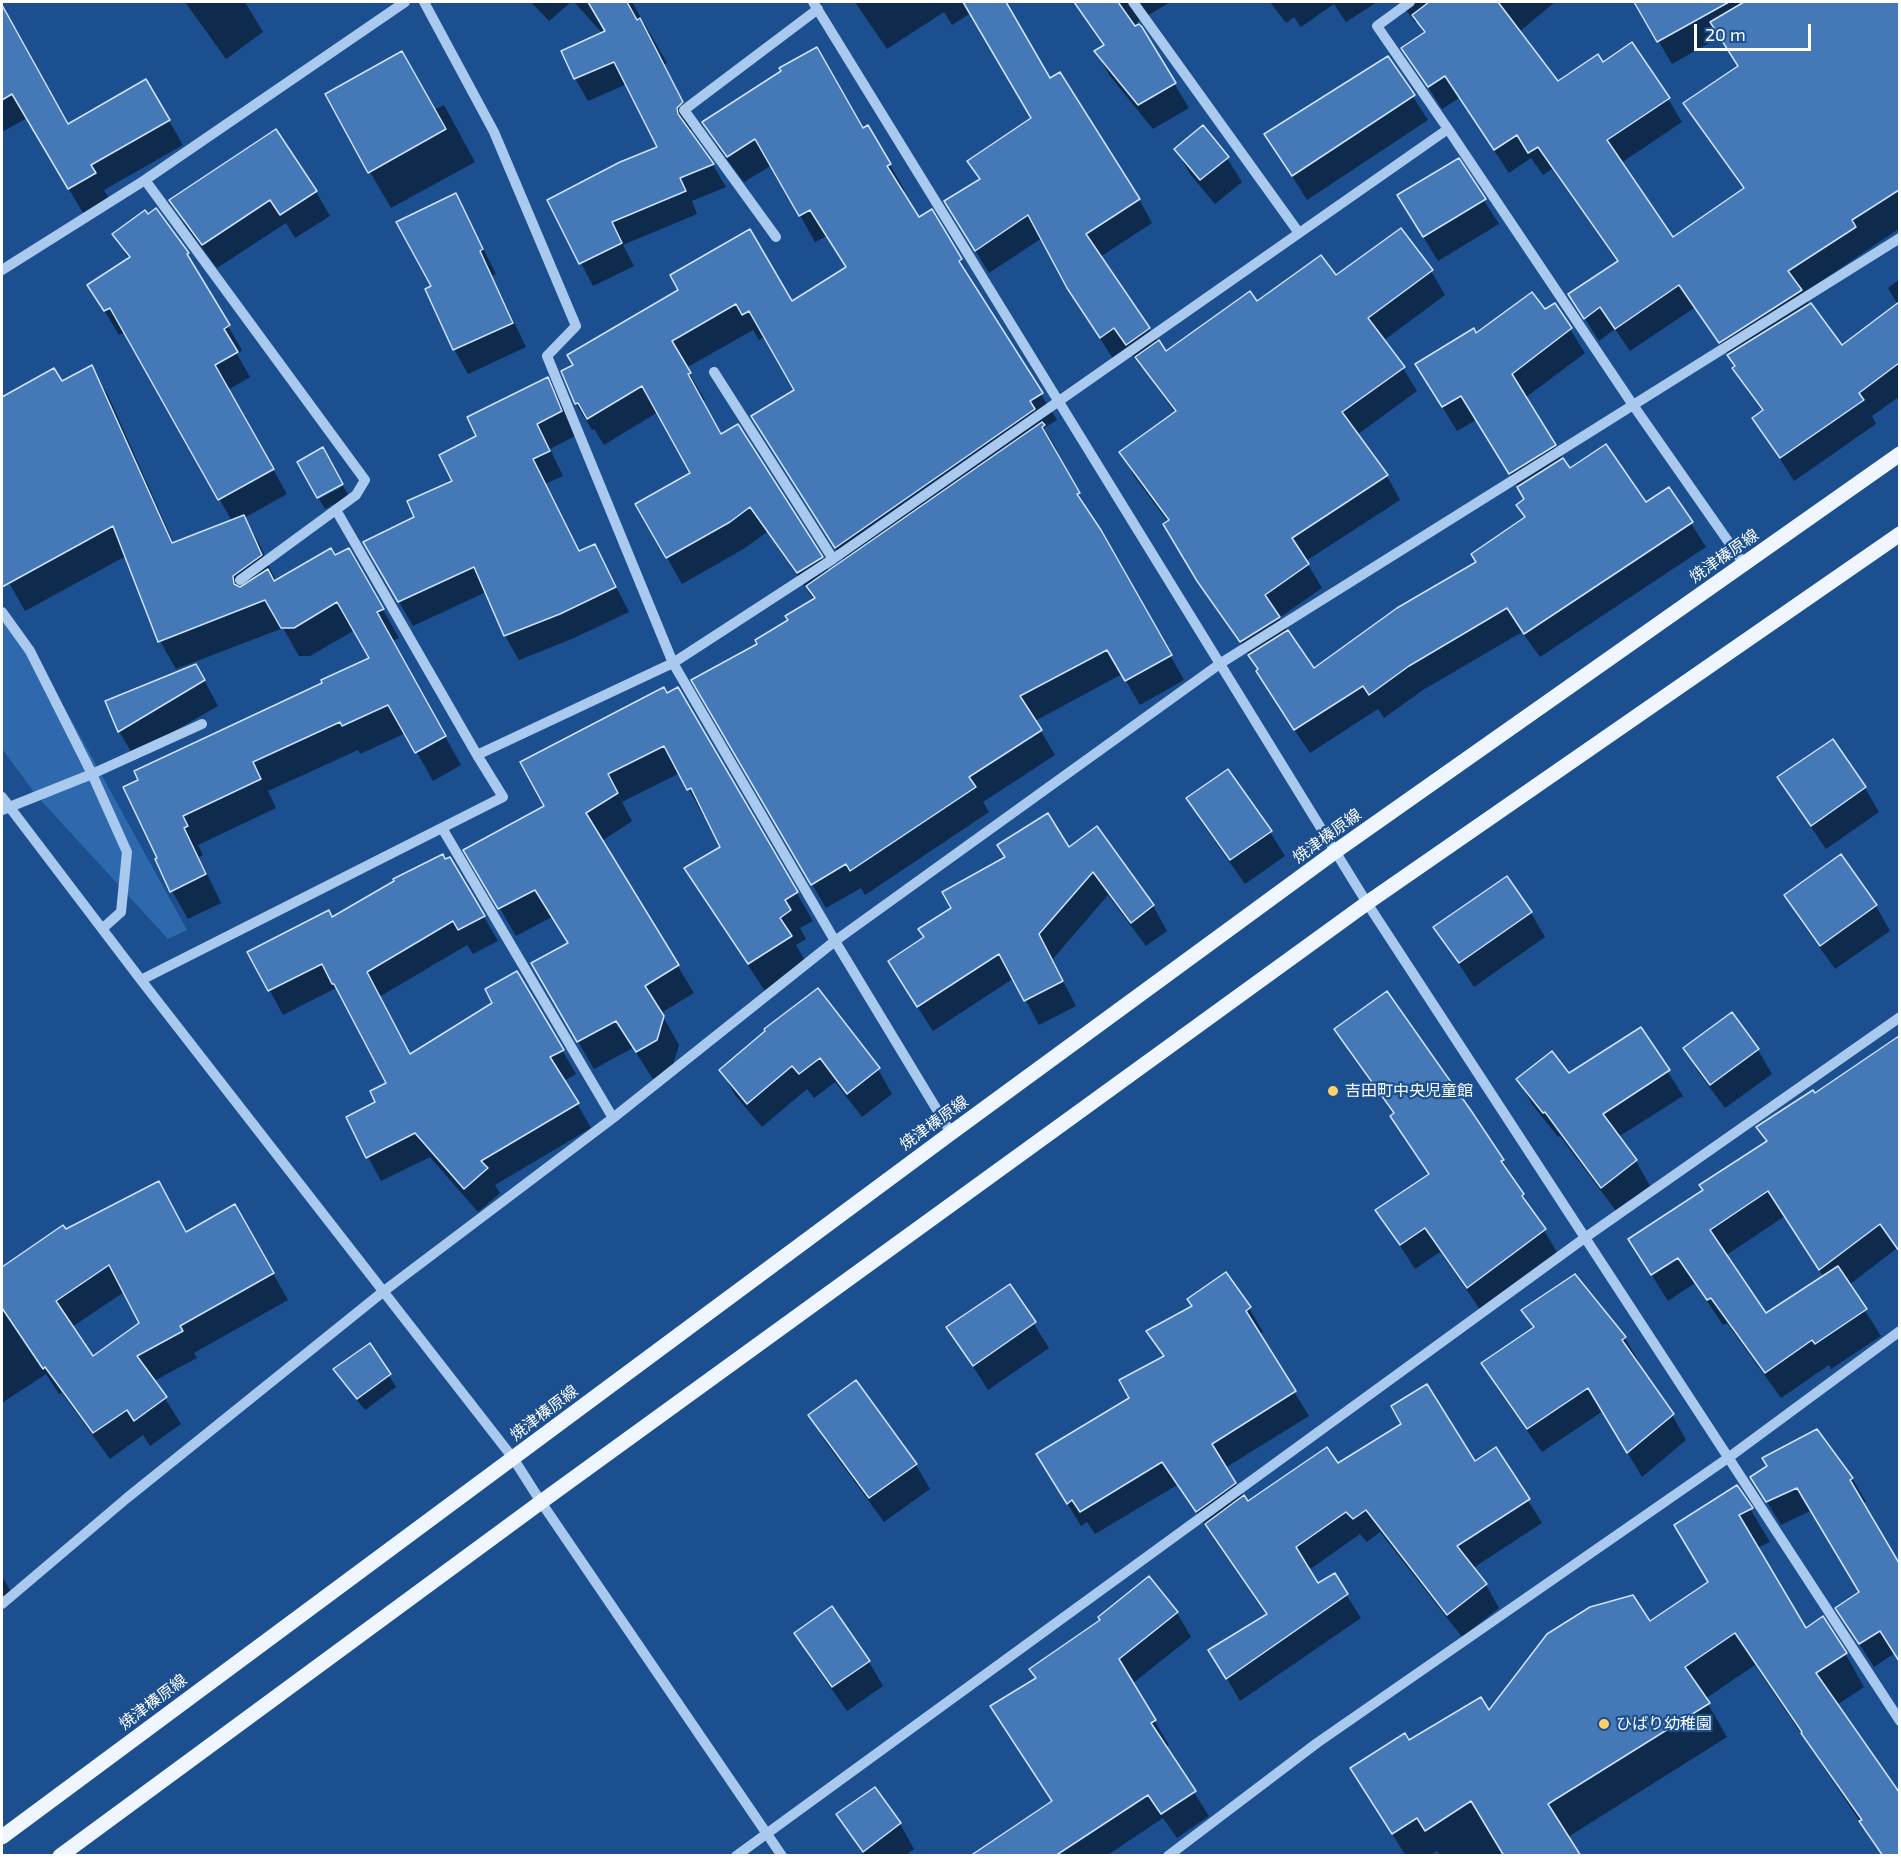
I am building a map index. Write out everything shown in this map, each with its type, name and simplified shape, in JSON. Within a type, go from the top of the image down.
[{"type":"main road","name":"焼津榛原線","points":[[2,1837],[951,1133],[1336,851],[1899,454]]},
{"type":"main road","points":[[60,1856],[541,1502],[1367,903],[1899,534]]},
{"type":"street","points":[[2,270],[145,180],[405,2]]},
{"type":"street","points":[[424,2],[494,132],[576,327],[547,357],[673,663],[951,1133]]},
{"type":"street","points":[[1133,2],[1299,233]]},
{"type":"street","points":[[1410,2],[1396,6],[1377,26],[1633,405],[1744,564]]},
{"type":"street","points":[[776,237],[684,110],[816,5],[1367,903],[1899,1720]]},
{"type":"street","points":[[477,755],[673,663],[833,559],[1448,129]]},
{"type":"street","points":[[145,180],[365,480],[356,495],[240,580]]},
{"type":"street","points":[[2,1604],[127,1498],[384,1291],[613,1118],[835,940],[1221,663],[1899,238]]},
{"type":"street","points":[[714,372],[833,559]]},
{"type":"street","points":[[141,980],[503,797],[336,510]]},
{"type":"street","points":[[2,612],[30,651],[92,774],[127,852],[121,912],[102,929]]},
{"type":"street","points":[[5,808],[92,774],[202,724]]},
{"type":"street","points":[[2,797],[5,808],[102,929],[513,1458],[782,1856]]},
{"type":"street","points":[[442,828],[613,1118]]},
{"type":"street","points":[[736,1856],[1586,1238],[1899,1017]]},
{"type":"street","points":[[1168,1856],[1317,1743],[1728,1458],[1899,1331]]},
{"type":"shaded area","points":[[2,614],[51,683],[187,930],[168,939],[37,796],[2,749]]},
{"type":"building","points":[[588,2],[627,2],[637,20],[640,18],[683,102],[677,108],[678,114],[714,164],[680,178],[686,191],[612,222],[622,243],[579,264],[547,200],[620,162],[657,147],[614,62],[574,79],[561,51],[605,31]]},
{"type":"building","points":[[963,2],[1006,2],[1050,78],[1060,72],[1140,199],[1086,234],[1150,328],[1126,345],[1114,328],[1100,338],[1067,288],[1028,215],[975,251],[944,201],[980,179],[967,161],[1031,118]]},
{"type":"building","points":[[1074,2],[1118,2],[1135,26],[1139,24],[1142,27],[1176,83],[1138,105],[1094,51],[1104,45]]},
{"type":"building","points":[[1429,2],[1498,2],[1558,81],[1598,54],[1603,62],[1632,42],[1670,98],[1607,140],[1673,237],[1744,188],[1683,103],[1738,66],[1710,22],[1744,2],[1899,2],[1899,190],[1852,220],[1856,227],[1788,271],[1802,290],[1719,343],[1679,285],[1615,329],[1600,307],[1584,319],[1568,294],[1618,261],[1538,147],[1528,153],[1517,135],[1494,150],[1445,76],[1428,87],[1401,48],[1425,32],[1412,15]]},
{"type":"building","points":[[1634,2],[1729,2],[1657,42]]},
{"type":"building","points":[[2,5],[68,124],[146,79],[170,120],[91,165],[96,173],[68,189],[12,94],[2,100]]},
{"type":"building","points":[[817,47],[863,128],[868,125],[891,164],[887,166],[919,217],[932,209],[962,259],[959,261],[1043,393],[1030,401],[1035,409],[835,548],[751,416],[794,390],[749,311],[742,315],[736,304],[672,341],[691,373],[688,374],[721,434],[738,424],[823,557],[797,573],[750,507],[730,522],[666,558],[635,504],[690,473],[642,386],[587,419],[578,403],[575,404],[561,371],[573,365],[567,355],[678,290],[670,275],[750,229],[792,301],[846,267],[810,210],[799,216],[755,139],[727,157],[702,122],[781,71],[779,68]]},
{"type":"building","points":[[402,51],[446,129],[368,173],[325,94]]},
{"type":"building","points":[[1388,56],[1415,95],[1292,176],[1264,134]]},
{"type":"building","points":[[1203,125],[1229,157],[1200,180],[1174,149]]},
{"type":"building","points":[[276,129],[317,191],[280,215],[270,200],[202,245],[169,200]]},
{"type":"building","points":[[1459,158],[1486,199],[1423,237],[1397,195]]},
{"type":"building","points":[[456,193],[483,249],[480,251],[513,323],[453,350],[425,289],[431,286],[396,222]]},
{"type":"building","points":[[156,208],[189,253],[187,254],[230,325],[224,329],[238,352],[215,365],[274,469],[218,500],[110,308],[104,311],[87,285],[130,257],[112,234],[145,210],[148,214]]},
{"type":"building","points":[[1401,228],[1433,270],[1368,318],[1405,367],[1342,412],[1388,475],[1292,538],[1309,564],[1265,595],[1280,617],[1240,642],[1197,581],[1163,524],[1169,520],[1119,452],[1176,411],[1135,357],[1159,340],[1166,351],[1250,291],[1257,301],[1321,255],[1336,275]]},
{"type":"building","points":[[1532,292],[1545,309],[1555,303],[1572,328],[1512,374],[1556,445],[1509,474],[1461,396],[1442,407],[1415,364],[1474,328],[1476,333]]},
{"type":"building","points":[[1899,302],[1899,363],[1859,393],[1864,400],[1780,458],[1752,418],[1763,410],[1732,368],[1735,366],[1727,355],[1811,303],[1842,345]]},
{"type":"building","points":[[92,365],[172,543],[244,515],[262,555],[233,576],[234,584],[240,587],[268,569],[274,581],[331,548],[335,555],[349,548],[384,609],[377,612],[446,736],[415,753],[388,705],[342,726],[340,722],[253,762],[261,779],[183,816],[188,826],[184,828],[206,874],[170,892],[155,859],[157,858],[123,787],[138,780],[134,771],[322,683],[321,680],[369,658],[337,602],[294,628],[281,628],[265,600],[158,642],[113,526],[2,587],[2,397],[54,368],[62,381]]},
{"type":"building","points":[[548,377],[562,411],[537,424],[550,451],[533,459],[579,551],[595,544],[616,587],[560,614],[504,636],[474,567],[398,602],[363,542],[414,517],[407,501],[452,481],[439,455],[476,436],[467,417]]},
{"type":"building","points":[[1042,422],[1045,425],[1042,427],[1080,493],[1077,494],[1101,530],[1172,655],[1125,681],[1107,650],[1020,696],[1042,730],[969,777],[976,787],[850,871],[846,864],[811,885],[691,680],[757,644],[755,640],[788,620],[785,616],[815,598],[806,586]]},
{"type":"building","points":[[1606,444],[1646,502],[1669,487],[1693,522],[1524,634],[1507,608],[1409,666],[1369,695],[1363,686],[1294,730],[1248,655],[1288,630],[1314,668],[1397,608],[1476,562],[1471,554],[1525,517],[1516,505],[1524,499],[1517,487],[1563,458],[1570,468]]},
{"type":"building","points":[[323,447],[343,484],[317,498],[297,462]]},
{"type":"building","points":[[196,664],[205,680],[118,732],[105,701]]},
{"type":"building","points":[[664,687],[667,693],[678,687],[798,892],[785,900],[791,910],[780,918],[792,936],[748,964],[684,868],[720,847],[691,788],[687,790],[664,746],[608,774],[618,793],[586,813],[679,965],[645,986],[664,1016],[657,1040],[636,1052],[616,1021],[577,1042],[531,963],[568,943],[535,890],[498,909],[463,850],[544,806],[520,762]]},
{"type":"building","points":[[1833,739],[1866,787],[1811,826],[1777,777]]},
{"type":"building","points":[[1228,769],[1272,831],[1230,860],[1186,798]]},
{"type":"building","points":[[1048,813],[1069,847],[1097,826],[1154,905],[1131,923],[1093,872],[1039,934],[1063,981],[1024,1001],[999,954],[917,1007],[888,961],[924,937],[918,929],[951,908],[942,892],[1005,857],[997,845]]},
{"type":"building","points":[[443,854],[445,859],[450,857],[485,916],[458,930],[453,921],[367,972],[410,1054],[492,1003],[485,989],[517,971],[564,1050],[550,1057],[579,1103],[481,1161],[488,1168],[464,1189],[415,1133],[366,1158],[346,1117],[375,1102],[370,1091],[386,1083],[334,984],[322,964],[268,991],[247,952],[329,910],[332,917],[394,881],[393,879]]},
{"type":"building","points":[[1841,854],[1877,905],[1820,946],[1784,895]]},
{"type":"building","points":[[1507,876],[1532,912],[1459,963],[1433,927]]},
{"type":"building","points":[[818,988],[880,1068],[847,1094],[820,1058],[799,1074],[792,1066],[747,1104],[719,1070],[765,1031],[764,1029]]},
{"type":"building","points":[[1387,991],[1472,1112],[1504,1160],[1501,1161],[1524,1194],[1522,1196],[1546,1229],[1467,1288],[1425,1228],[1400,1245],[1375,1210],[1429,1174],[1390,1116],[1394,1113],[1334,1029]]},
{"type":"building","points":[[1732,1012],[1759,1049],[1710,1085],[1683,1048]]},
{"type":"building","points":[[1641,1027],[1670,1070],[1603,1114],[1637,1160],[1601,1188],[1545,1112],[1543,1113],[1516,1079],[1552,1051],[1569,1073]]},
{"type":"building","points":[[1899,1036],[1899,1251],[1880,1224],[1819,1270],[1768,1191],[1710,1230],[1766,1313],[1838,1266],[1867,1309],[1815,1344],[1812,1340],[1765,1373],[1711,1298],[1707,1300],[1678,1258],[1651,1275],[1628,1239],[1703,1190],[1699,1185],[1767,1141],[1756,1127],[1813,1090],[1815,1093]]},
{"type":"building","points":[[159,1181],[186,1232],[235,1204],[274,1273],[180,1326],[183,1331],[137,1356],[167,1397],[134,1421],[127,1410],[93,1433],[45,1367],[43,1369],[2,1308],[2,1267],[63,1225],[66,1229]],"holes":[[[109,1265],[139,1323],[93,1356],[56,1301]]]},
{"type":"building","points":[[1226,1272],[1251,1307],[1246,1311],[1296,1391],[1212,1444],[1236,1483],[1196,1512],[1162,1462],[1080,1512],[1072,1500],[1067,1504],[1036,1454],[1129,1398],[1119,1380],[1164,1356],[1146,1331],[1192,1306],[1187,1299]]},
{"type":"building","points":[[1575,1274],[1626,1337],[1622,1340],[1674,1414],[1627,1453],[1588,1388],[1527,1429],[1481,1363],[1534,1327],[1521,1310]]},
{"type":"building","points":[[1010,1284],[1036,1322],[973,1366],[946,1327]]},
{"type":"building","points":[[370,1343],[391,1374],[357,1399],[333,1369]]},
{"type":"building","points":[[856,1380],[917,1464],[869,1498],[808,1415]]},
{"type":"building","points":[[1427,1384],[1475,1461],[1496,1447],[1530,1499],[1457,1546],[1487,1584],[1447,1615],[1366,1510],[1353,1519],[1346,1512],[1296,1547],[1318,1583],[1335,1573],[1348,1594],[1226,1679],[1208,1650],[1267,1614],[1205,1524],[1244,1495],[1248,1501],[1327,1447],[1338,1463],[1401,1424],[1391,1406]]},
{"type":"building","points":[[1817,1429],[1853,1478],[1850,1480],[1899,1563],[1899,1661],[1880,1631],[1859,1644],[1835,1608],[1859,1592],[1797,1488],[1766,1502],[1750,1477],[1767,1466],[1762,1458]]},
{"type":"building","points":[[1737,1485],[1753,1508],[1739,1515],[1806,1628],[1823,1616],[1847,1653],[1816,1673],[1899,1792],[1899,1856],[1883,1856],[1859,1821],[1862,1820],[1735,1633],[1685,1667],[1710,1703],[1548,1804],[1581,1856],[1504,1856],[1471,1801],[1425,1831],[1417,1818],[1392,1834],[1350,1768],[1405,1733],[1409,1740],[1481,1697],[1489,1710],[1547,1634],[1590,1607],[1633,1595],[1650,1621],[1708,1582],[1674,1525]]},
{"type":"building","points":[[1149,1576],[1178,1612],[1119,1659],[1156,1720],[1151,1723],[1196,1791],[1161,1814],[1148,1795],[1055,1856],[970,1856],[1052,1801],[990,1706],[1036,1678],[1029,1669],[1100,1620],[1098,1617]]},
{"type":"building","points":[[832,1606],[870,1661],[832,1687],[794,1633]]},
{"type":"building","points":[[875,1787],[901,1823],[863,1852],[836,1814]]},
{"type":"place","name":"吉田町中央児童館","points":[[1333,1091]]},
{"type":"place","name":"ひばり幼稚園","points":[[1604,1724]]}]
